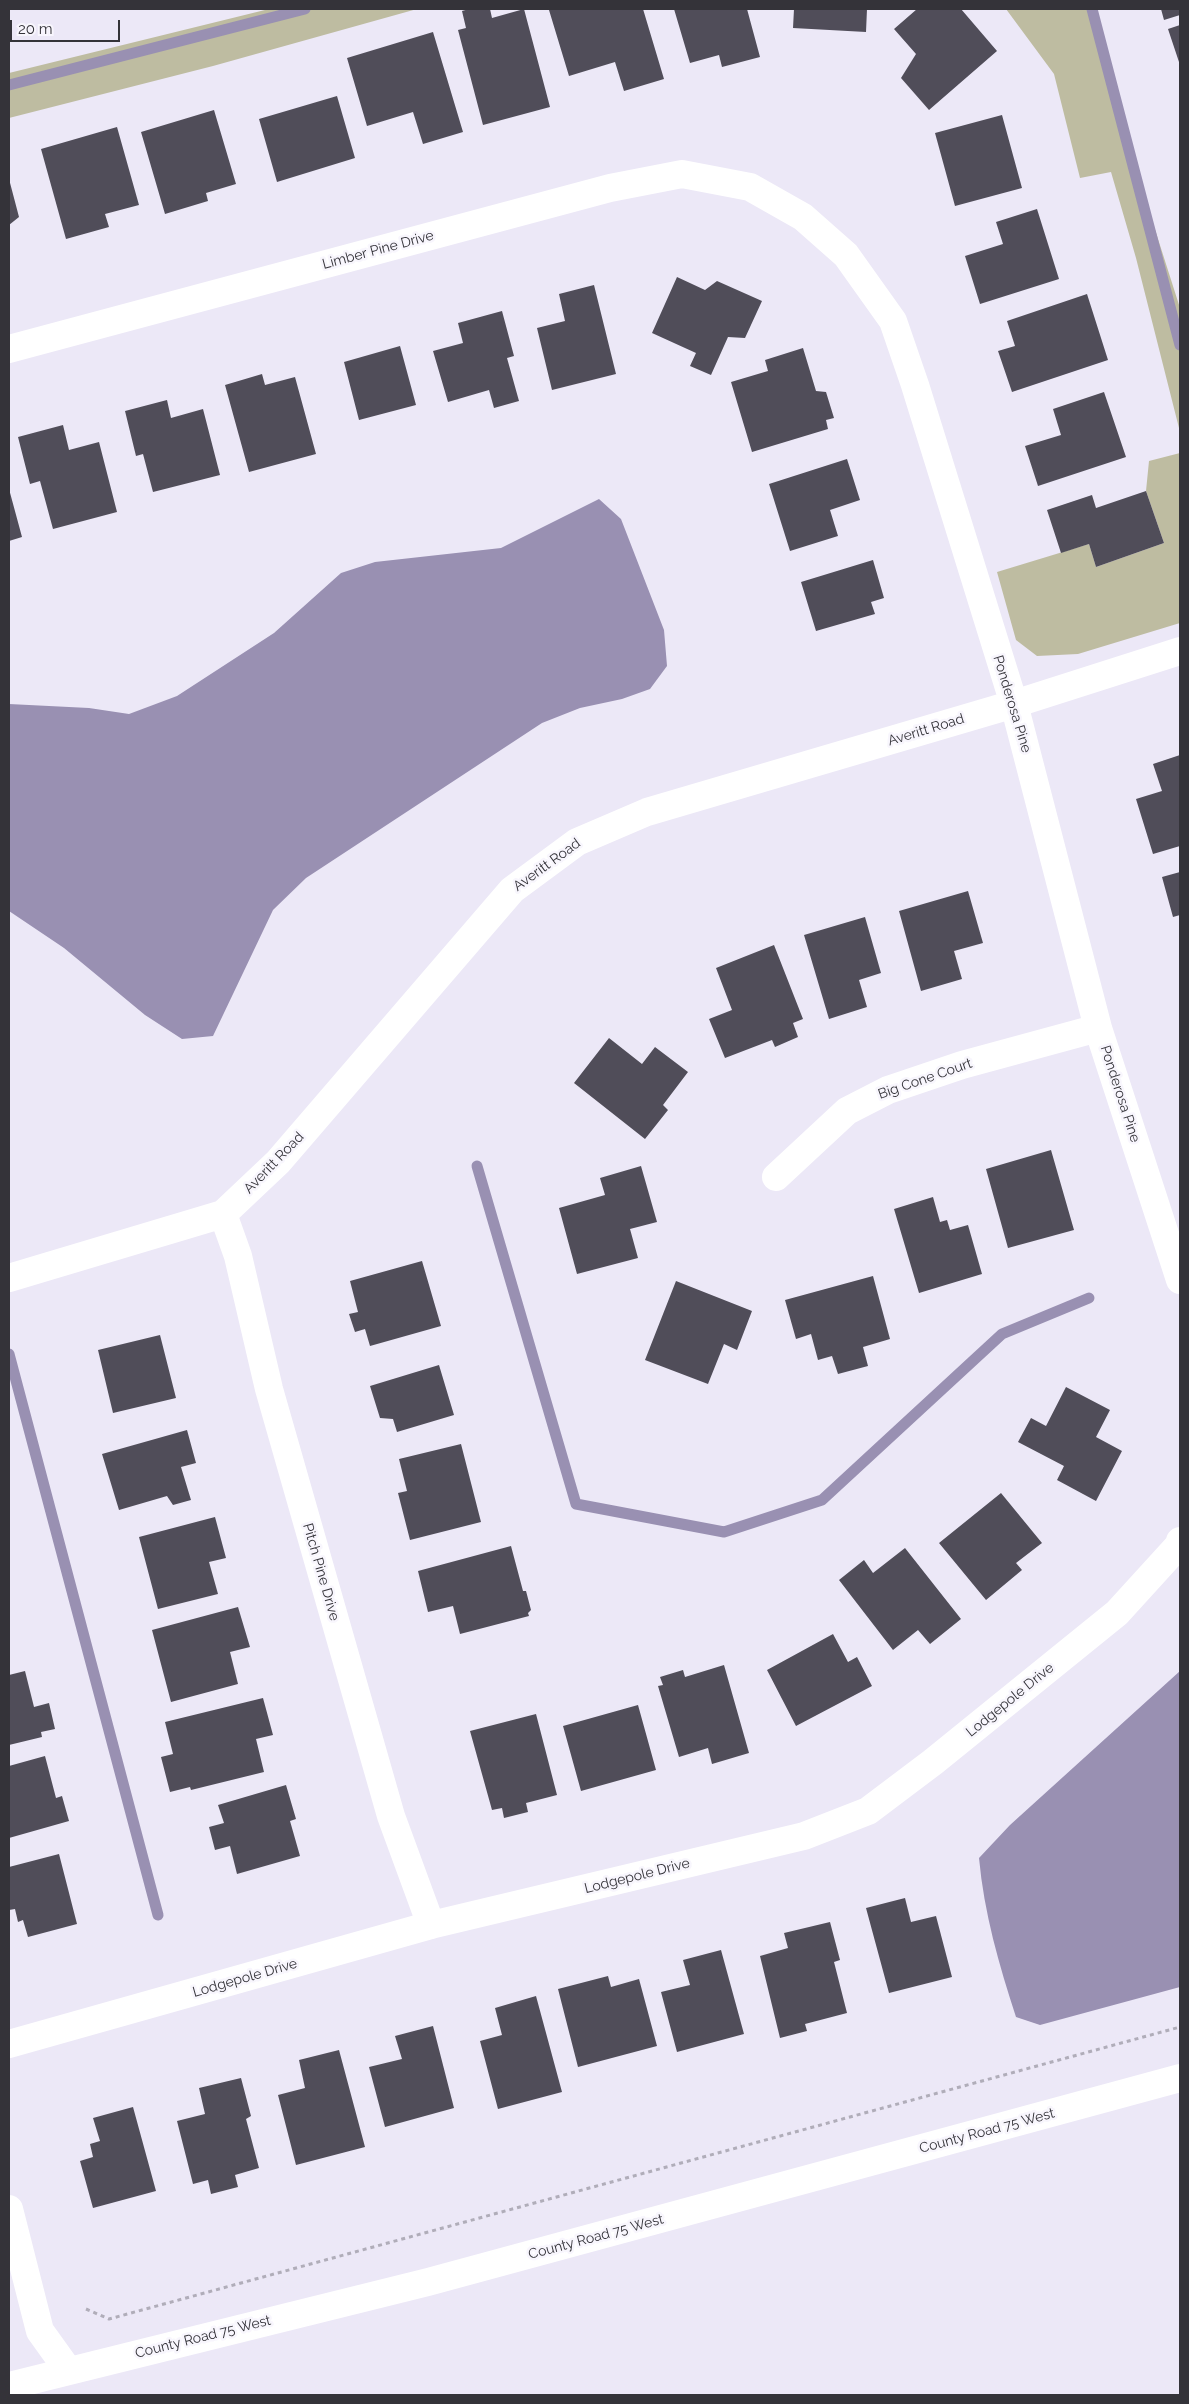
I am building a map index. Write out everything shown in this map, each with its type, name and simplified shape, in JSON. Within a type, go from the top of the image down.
[{"type":"street","name":"Limber Pine Drive","points":[[9,349],[610,188],[682,174],[750,187]]},
{"type":"street","name":"Ponderosa Pine","points":[[750,187],[803,217],[846,255],[893,321],[915,385],[1014,704],[1098,1028],[1180,1280]]},
{"type":"street","name":"Averitt Road","points":[[9,1278],[223,1214],[278,1162],[512,890],[577,842],[647,812],[1014,704],[1180,651]]},
{"type":"street","name":"Big Cone Court","points":[[776,1177],[847,1111],[888,1090],[962,1065],[1098,1028]]},
{"type":"street","name":"Pitch Pine Drive","points":[[223,1214],[238,1256],[269,1389],[388,1806],[431,1926]]},
{"type":"street","name":"Lodgepole Drive","points":[[9,2044],[431,1926],[804,1836],[868,1811],[933,1762],[1117,1614],[1180,1543]]},
{"type":"street","name":"County Road 75 West","points":[[9,2386],[428,2282],[1180,2078]]},
{"type":"street","points":[[9,2209],[40,2331],[68,2370]]},
{"type":"path","points":[[86,2309],[109,2319],[1180,2027]]},
{"type":"shaded area","points":[[269,9],[417,9],[213,66],[9,118],[9,73]]},
{"type":"shaded area","points":[[1006,9],[1093,9],[1151,217],[1180,308],[1180,432],[1136,258],[1111,172],[1080,178],[1054,74]]},
{"type":"shaded area","points":[[1180,453],[1180,623],[1078,654],[1037,656],[1016,640],[997,572],[1089,544],[1096,567],[1164,543],[1146,491],[1149,461]]},
{"type":"shaded area","points":[[599,499],[621,519],[664,630],[667,666],[650,689],[622,699],[580,708],[542,723],[306,878],[273,910],[213,1036],[182,1039],[145,1015],[64,948],[9,911],[9,704],[89,708],[129,714],[177,696],[274,633],[341,573],[375,562],[501,548]]},
{"type":"shaded area","points":[[1180,1671],[1180,1987],[1040,2025],[1016,2017],[993,1939],[984,1899],[979,1858],[1010,1825]]},
{"type":"building","points":[[490,9],[492,18],[524,9],[550,107],[483,125],[458,30],[466,28],[462,11]]},
{"type":"building","points":[[643,9],[664,79],[624,91],[615,62],[569,76],[549,10]]},
{"type":"building","points":[[674,9],[747,9],[760,57],[722,67],[719,55],[690,63]]},
{"type":"building","points":[[794,9],[867,9],[866,32],[793,28]]},
{"type":"building","points":[[917,9],[961,9],[997,51],[929,110],[901,78],[916,54],[894,29]]},
{"type":"building","points":[[1161,9],[1180,9],[1180,15],[1164,20]]},
{"type":"building","points":[[1180,25],[1180,65],[1168,29]]},
{"type":"building","points":[[433,32],[463,132],[423,144],[413,112],[367,126],[347,58]]},
{"type":"building","points":[[337,96],[355,158],[277,182],[259,119]]},
{"type":"building","points":[[214,110],[236,184],[206,193],[208,201],[165,214],[141,132]]},
{"type":"building","points":[[1002,115],[1022,188],[955,206],[935,133]]},
{"type":"building","points":[[117,127],[139,205],[105,214],[109,227],[66,239],[41,149]]},
{"type":"building","points":[[9,179],[19,217],[9,225]]},
{"type":"building","points":[[1037,209],[1059,279],[980,304],[965,256],[1003,244],[996,222]]},
{"type":"building","points":[[677,277],[705,290],[717,281],[762,301],[745,338],[728,337],[711,375],[690,366],[696,353],[652,333]]},
{"type":"building","points":[[594,285],[616,374],[552,390],[537,328],[565,321],[559,294]]},
{"type":"building","points":[[1087,294],[1108,360],[1012,392],[998,351],[1015,346],[1007,321]]},
{"type":"building","points":[[502,311],[514,356],[507,358],[519,401],[494,408],[489,390],[448,402],[433,351],[463,343],[458,323]]},
{"type":"building","points":[[400,346],[416,405],[359,420],[344,362]]},
{"type":"building","points":[[803,348],[816,391],[826,392],[834,418],[826,420],[828,429],[752,452],[731,382],[768,371],[765,360]]},
{"type":"building","points":[[262,374],[265,385],[295,377],[316,454],[249,472],[225,385]]},
{"type":"building","points":[[1104,392],[1126,457],[1038,486],[1025,446],[1061,435],[1053,409]]},
{"type":"building","points":[[167,400],[171,418],[203,409],[220,475],[153,492],[143,454],[136,456],[125,411]]},
{"type":"building","points":[[63,425],[69,450],[99,442],[117,512],[53,529],[40,481],[30,484],[18,437]]},
{"type":"building","points":[[847,459],[860,500],[830,510],[838,536],[790,551],[769,484]]},
{"type":"building","points":[[9,489],[22,537],[9,541]]},
{"type":"building","points":[[1146,491],[1164,543],[1096,567],[1089,544],[1061,553],[1047,510],[1092,495],[1096,508]]},
{"type":"building","points":[[873,560],[884,598],[871,602],[875,614],[816,631],[801,582]]},
{"type":"building","points":[[1180,755],[1180,846],[1153,854],[1136,799],[1162,791],[1153,764]]},
{"type":"building","points":[[1180,872],[1180,915],[1173,917],[1162,877]]},
{"type":"building","points":[[968,891],[983,943],[954,951],[962,979],[921,991],[899,911]]},
{"type":"building","points":[[865,917],[881,973],[859,980],[867,1007],[829,1019],[804,935]]},
{"type":"building","points":[[774,945],[803,1019],[793,1023],[798,1037],[775,1047],[772,1040],[725,1058],[709,1019],[732,1010],[716,968]]},
{"type":"building","points":[[609,1038],[642,1064],[655,1047],[688,1072],[663,1105],[668,1110],[645,1139],[574,1083]]},
{"type":"building","points":[[1051,1150],[1074,1230],[1008,1248],[986,1169]]},
{"type":"building","points":[[641,1166],[657,1222],[630,1229],[638,1258],[577,1274],[559,1208],[605,1195],[600,1178]]},
{"type":"building","points":[[933,1197],[940,1222],[947,1220],[950,1230],[968,1225],[982,1274],[919,1293],[894,1209]]},
{"type":"building","points":[[422,1261],[441,1326],[370,1346],[365,1329],[355,1332],[349,1314],[358,1312],[350,1281]]},
{"type":"building","points":[[873,1276],[890,1339],[863,1347],[868,1366],[838,1374],[832,1356],[818,1360],[811,1334],[796,1339],[785,1300]]},
{"type":"building","points":[[676,1281],[752,1311],[737,1350],[724,1344],[708,1384],[645,1360]]},
{"type":"building","points":[[160,1335],[176,1398],[113,1413],[98,1350]]},
{"type":"building","points":[[439,1365],[454,1415],[397,1432],[393,1419],[380,1418],[370,1386]]},
{"type":"building","points":[[1066,1387],[1110,1410],[1096,1437],[1122,1451],[1096,1501],[1057,1480],[1064,1466],[1018,1442],[1031,1418],[1046,1426]]},
{"type":"building","points":[[187,1430],[196,1463],[181,1467],[191,1500],[173,1505],[167,1496],[119,1510],[102,1454]]},
{"type":"building","points":[[461,1444],[481,1522],[410,1540],[398,1493],[407,1491],[399,1459]]},
{"type":"building","points":[[1001,1493],[1042,1543],[1016,1563],[1022,1570],[986,1600],[939,1543]]},
{"type":"building","points":[[215,1517],[226,1558],[209,1562],[218,1594],[158,1609],[139,1537]]},
{"type":"building","points":[[511,1546],[523,1591],[526,1591],[531,1610],[528,1613],[529,1616],[460,1634],[453,1606],[428,1612],[418,1571]]},
{"type":"building","points":[[905,1548],[961,1619],[930,1644],[918,1630],[893,1650],[839,1580],[864,1560],[873,1573]]},
{"type":"building","points":[[238,1607],[250,1647],[230,1652],[238,1684],[171,1702],[152,1630]]},
{"type":"building","points":[[833,1634],[848,1662],[857,1657],[872,1686],[796,1726],[767,1670]]},
{"type":"building","points":[[724,1665],[749,1753],[712,1764],[708,1748],[679,1757],[658,1686],[663,1685],[660,1677],[683,1670],[685,1677]]},
{"type":"building","points":[[25,1671],[34,1707],[49,1703],[55,1729],[41,1732],[42,1737],[9,1745],[9,1675]]},
{"type":"building","points":[[263,1698],[273,1735],[256,1739],[264,1772],[191,1790],[190,1787],[170,1792],[161,1757],[173,1754],[165,1722]]},
{"type":"building","points":[[638,1705],[656,1770],[581,1791],[563,1726]]},
{"type":"building","points":[[536,1714],[557,1795],[526,1803],[528,1812],[504,1818],[502,1808],[492,1810],[470,1731]]},
{"type":"building","points":[[45,1756],[56,1798],[62,1796],[69,1821],[9,1838],[9,1766]]},
{"type":"building","points":[[286,1785],[296,1819],[290,1821],[300,1856],[237,1874],[230,1846],[215,1850],[209,1827],[224,1823],[218,1805]]},
{"type":"building","points":[[59,1854],[77,1924],[28,1937],[23,1920],[18,1922],[15,1909],[9,1910],[9,1867]]},
{"type":"building","points":[[905,1898],[911,1922],[936,1916],[952,1977],[889,1993],[866,1908]]},
{"type":"building","points":[[830,1922],[840,1960],[834,1962],[847,2013],[805,2024],[807,2031],[780,2038],[760,1956],[788,1948],[784,1933]]},
{"type":"building","points":[[721,1950],[744,2034],[677,2052],[661,1992],[690,1985],[683,1960]]},
{"type":"building","points":[[608,1976],[611,1987],[639,1979],[657,2046],[578,2067],[558,1989]]},
{"type":"building","points":[[536,1996],[562,2092],[498,2109],[480,2041],[502,2035],[495,2008]]},
{"type":"building","points":[[433,2026],[454,2108],[385,2127],[369,2067],[402,2059],[395,2036]]},
{"type":"building","points":[[339,2050],[365,2147],[296,2165],[278,2095],[305,2088],[299,2060]]},
{"type":"building","points":[[241,2078],[251,2116],[246,2119],[259,2168],[235,2175],[238,2187],[211,2194],[208,2180],[193,2184],[177,2121],[205,2114],[199,2088]]},
{"type":"building","points":[[133,2107],[156,2191],[93,2208],[80,2161],[93,2157],[90,2144],[100,2141],[93,2118]]},
{"type":"waterway","points":[[9,85],[305,9]]},
{"type":"waterway","points":[[1092,9],[1180,345]]},
{"type":"waterway","points":[[477,1166],[576,1504],[724,1532],[822,1500],[1002,1334],[1089,1298]]},
{"type":"waterway","points":[[9,1354],[158,1915]]}]
